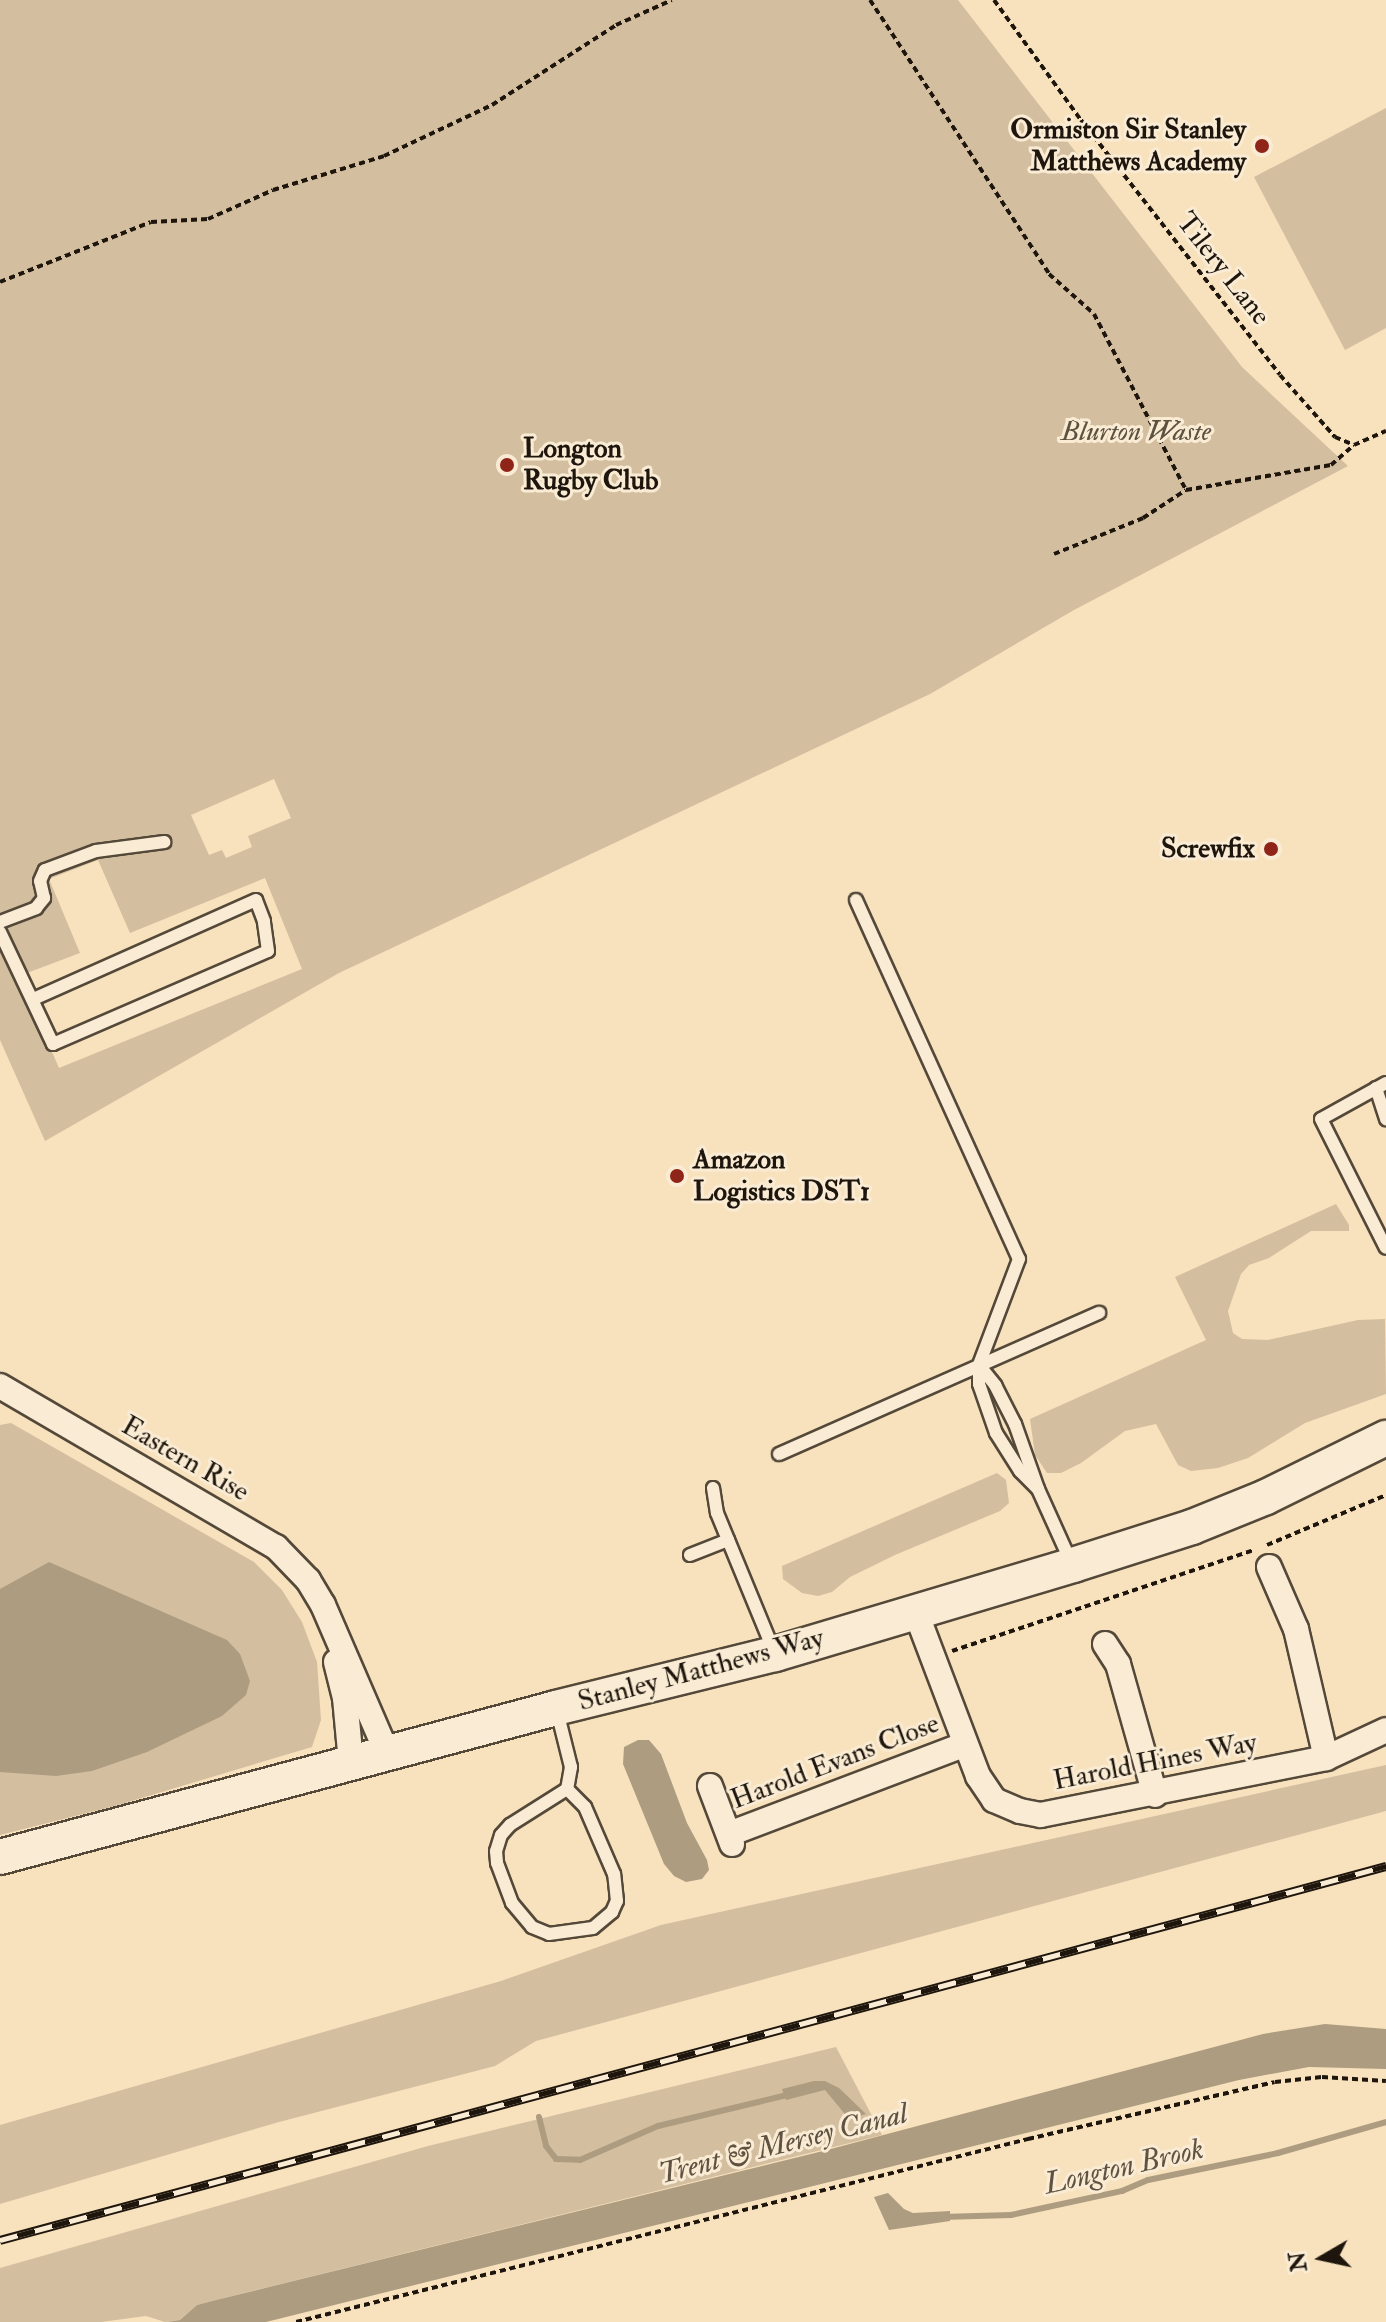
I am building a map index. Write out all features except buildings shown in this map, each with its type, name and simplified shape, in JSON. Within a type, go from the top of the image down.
[{"type":"main road","name":"Stanley Matthews Way","points":[[0,1857],[556,1708],[775,1654],[1073,1565],[1229,1512],[1303,1481],[1386,1438]]},
{"type":"street","name":"Eastern Rise","points":[[0,1386],[276,1547],[308,1580],[323,1605],[387,1753]]},
{"type":"street","points":[[1269,1567],[1296,1629],[1326,1758]]},
{"type":"street","name":"Eastern Rise","points":[[323,1605],[345,1698],[351,1763]]},
{"type":"street","name":"Harold Hines Way","points":[[915,1610],[963,1745],[994,1800],[1020,1811],[1041,1815],[1155,1795],[1326,1758],[1386,1730]]},
{"type":"street","points":[[1105,1644],[1118,1664],[1155,1795]]},
{"type":"street","name":"Harold Evans Close","points":[[710,1786],[730,1839],[963,1745]]},
{"type":"lane","points":[[0,922],[36,908],[44,898],[40,881],[45,870],[96,851],[164,842]]},
{"type":"lane","points":[[0,932],[53,1044],[268,951],[264,921],[256,900],[34,999]]},
{"type":"lane","points":[[856,900],[1019,1259],[979,1365],[979,1384],[996,1433],[1020,1471],[1038,1489]]},
{"type":"lane","points":[[1386,1119],[1381,1085],[1321,1119],[1386,1248]]},
{"type":"lane","points":[[779,1454],[1099,1313]]},
{"type":"lane","points":[[979,1365],[995,1385],[1015,1424],[1038,1489],[1073,1565]]},
{"type":"lane","points":[[713,1488],[717,1513],[775,1654]]},
{"type":"lane","points":[[690,1555],[728,1540]]},
{"type":"lane","points":[[556,1708],[571,1767],[567,1789],[510,1825],[501,1835],[496,1851],[497,1863],[512,1903],[532,1927],[549,1934],[593,1928],[605,1920],[617,1901],[614,1874],[585,1807],[567,1789]]},
{"type":"path","points":[[0,282],[151,222],[208,219],[273,190],[384,156],[492,105],[616,25],[672,0]]},
{"type":"path","points":[[870,0],[1049,274],[1094,314],[1186,490]]},
{"type":"path","name":"Tilery Lane","points":[[994,0],[1081,120],[1280,375],[1335,437],[1354,445]]},
{"type":"path","points":[[1054,554],[1143,518],[1186,490],[1331,465],[1354,445],[1386,431]]},
{"type":"path","points":[[932,1657],[1247,1552],[1316,1527],[1386,1495]]},
{"type":"path","points":[[296,2322],[1028,2139],[1275,2082],[1322,2077],[1386,2081]]},
{"type":"green space","name":"Longton Rugby Club","points":[[0,0],[958,0],[1242,367],[1348,466],[1074,610],[930,694],[339,973],[45,1141],[0,1040]],"holes":[[[274,779],[291,818],[248,836],[252,847],[226,858],[222,850],[209,855],[191,815]],[[98,860],[130,933],[265,878],[302,969],[59,1068],[19,976],[80,953],[49,879]]]},
{"type":"green space","points":[[1386,108],[1386,328],[1345,350],[1254,177]]},
{"type":"green space","points":[[1336,1204],[1349,1225],[1349,1231],[1311,1231],[1269,1258],[1249,1265],[1241,1274],[1228,1311],[1233,1333],[1242,1339],[1268,1340],[1358,1320],[1385,1319],[1386,1394],[1305,1423],[1248,1458],[1218,1468],[1191,1471],[1178,1465],[1156,1424],[1125,1431],[1081,1463],[1061,1473],[1047,1473],[1035,1455],[1030,1419],[1206,1340],[1175,1277]]},
{"type":"green space","points":[[11,1423],[254,1562],[282,1590],[302,1622],[317,1662],[321,1720],[312,1747],[115,1806],[0,1835],[0,1425]]},
{"type":"green space","points":[[997,1473],[1006,1480],[1009,1503],[1000,1511],[895,1555],[850,1577],[832,1592],[818,1596],[802,1593],[783,1579],[782,1566]]},
{"type":"green space","points":[[1386,1765],[1386,1811],[536,2041],[495,2066],[279,2122],[0,2204],[0,2125],[501,1981],[661,1925]]},
{"type":"green space","points":[[836,2047],[882,2135],[197,2305],[180,2320],[165,2322],[146,2316],[101,2322],[0,2322],[0,2268],[428,2146]]},
{"type":"shaded area","points":[[49,1562],[227,1640],[240,1654],[250,1681],[246,1695],[222,1716],[147,1752],[92,1771],[56,1776],[0,1772],[0,1589]]},
{"type":"shaded area","points":[[638,1740],[649,1740],[661,1754],[687,1823],[707,1860],[709,1870],[702,1879],[686,1882],[674,1876],[664,1864],[623,1764],[624,1747]]},
{"type":"shaded area","points":[[1325,2024],[1386,2029],[1386,2069],[1309,2067],[1239,2080],[266,2322],[167,2322],[180,2320],[197,2305],[216,2300],[827,2150],[1263,2034]]},
{"type":"shaded area","points":[[825,2081],[839,2088],[866,2114],[849,2119],[825,2090],[786,2100],[782,2089]]},
{"type":"shaded area","points":[[888,2193],[904,2209],[913,2213],[950,2211],[950,2221],[889,2230],[874,2197]]},
{"type":"waterway","name":"Longton Brook","points":[[539,2117],[546,2146],[556,2159],[580,2160],[658,2126],[791,2094]]},
{"type":"waterway","name":"Longton Brook","points":[[942,2217],[1011,2215],[1122,2191],[1148,2180],[1278,2153],[1386,2122]]},
{"type":"railway","points":[[0,2240],[1386,1866]]},
{"type":"place","name":"Ormiston Sir Stanley Matthews Academy","points":[[1262,146]]},
{"type":"place","name":"Longton Rugby Club","points":[[507,465]]},
{"type":"place","name":"Screwfix","points":[[1271,849]]},
{"type":"place","name":"Amazon Logistics DST1","points":[[677,1176]]},
{"type":"park label","name":"Blurton Waste","points":[[1136,432]]},
{"type":"water label","name":"Trent & Mersey Canal","points":[[783,2144]]}]
